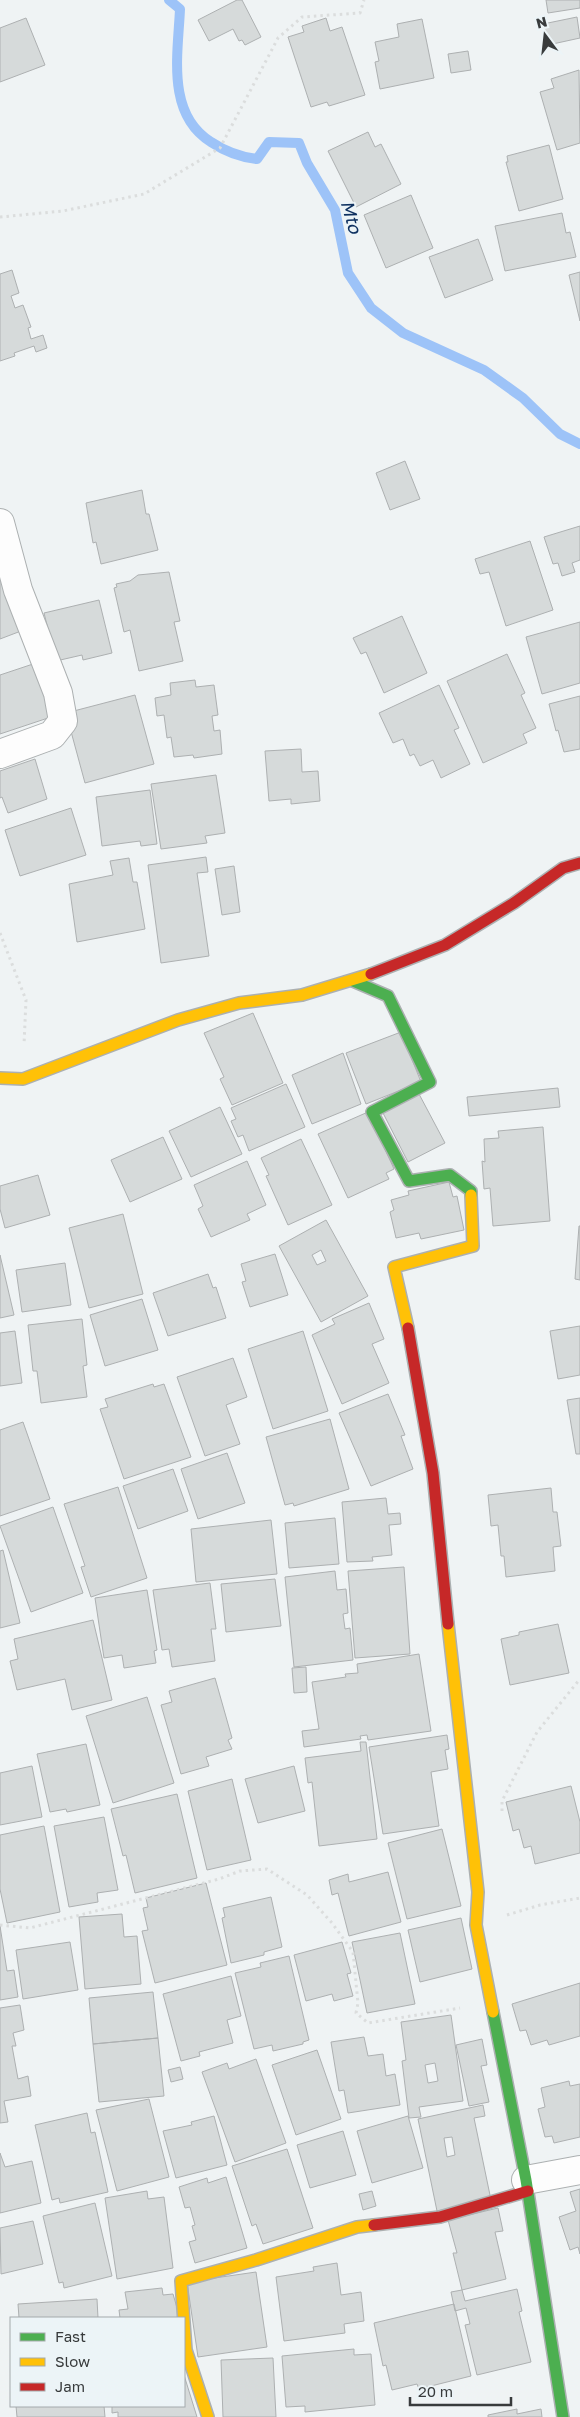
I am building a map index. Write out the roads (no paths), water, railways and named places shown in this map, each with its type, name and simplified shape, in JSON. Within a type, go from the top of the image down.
[{"type":"street","points":[[0,523],[18,590],[58,693],[63,721],[52,735],[0,754]]},
{"type":"street","points":[[0,1078],[23,1079],[178,1020],[239,1003],[302,994],[353,981],[445,945],[514,903],[563,868],[580,864]]},
{"type":"street","points":[[353,981],[388,996],[430,1082],[372,1112],[409,1181],[450,1175],[471,1191],[473,1246],[394,1267],[412,1348],[433,1473],[462,1763],[478,1892],[476,1925],[527,2185],[563,2417]]},
{"type":"street","points":[[184,2317],[181,2282],[357,2228],[440,2217],[527,2185],[580,2170]]},
{"type":"street","points":[[185,2336],[186,2350],[208,2417]]},
{"type":"waterway","name":"Mto","points":[[169,0],[180,9],[177,63],[181,99],[187,116],[197,130],[211,142],[227,151],[257,159],[269,142],[299,143],[307,163],[335,210],[348,273],[371,308],[403,333],[484,370],[523,398],[560,434],[580,444]]}]
